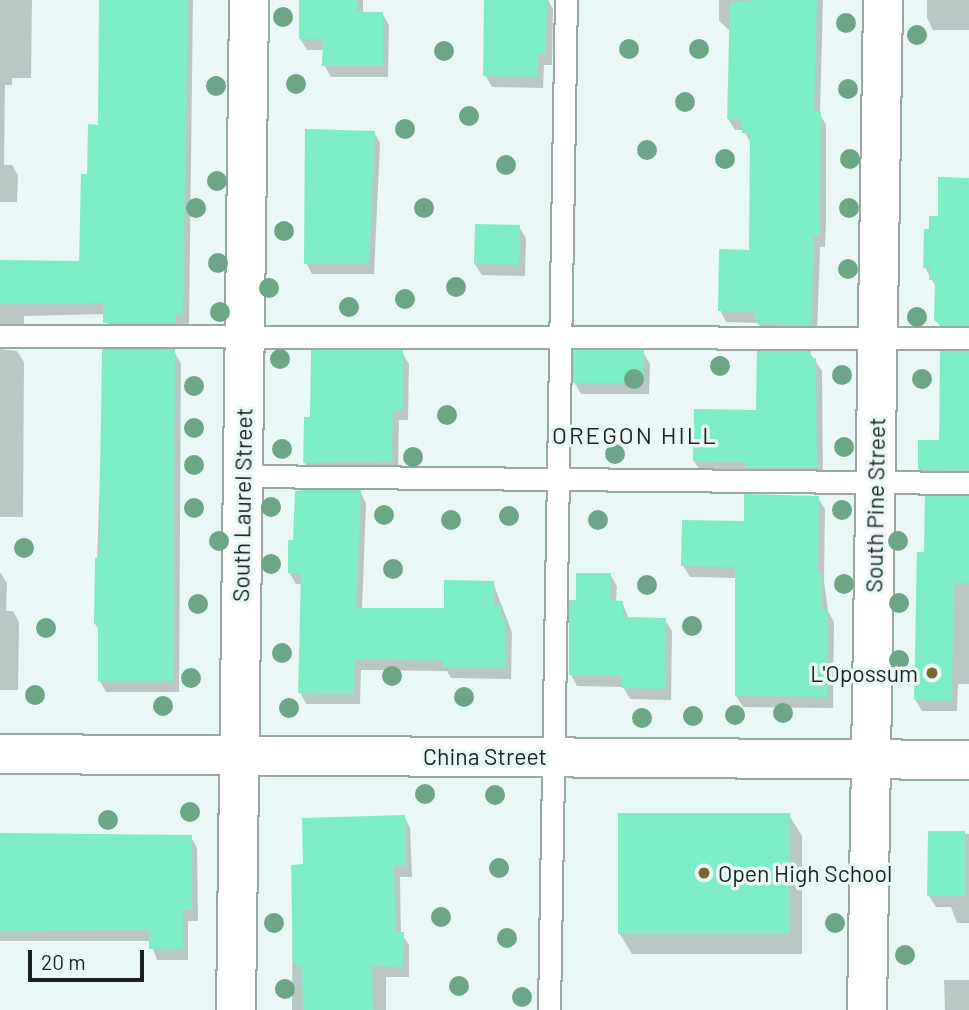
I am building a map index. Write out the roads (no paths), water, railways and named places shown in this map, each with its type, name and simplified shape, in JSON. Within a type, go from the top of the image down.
[{"type":"street","name":"South Laurel Street","points":[[236,1010],[249,0]]},
{"type":"street","name":"South Pine Street","points":[[867,1010],[883,0]]},
{"type":"street","name":"China Street","points":[[0,754],[969,760]]},
{"type":"lane","points":[[549,1010],[566,0]]},
{"type":"lane","points":[[0,336],[560,334],[969,338]]},
{"type":"lane","points":[[242,477],[969,483]]},
{"type":"place","name":"L'Opossum","points":[[932,673]]},
{"type":"place","name":"Open High School","points":[[704,873]]},
{"type":"district","name":"OREGON HILL","points":[[635,435]]}]
